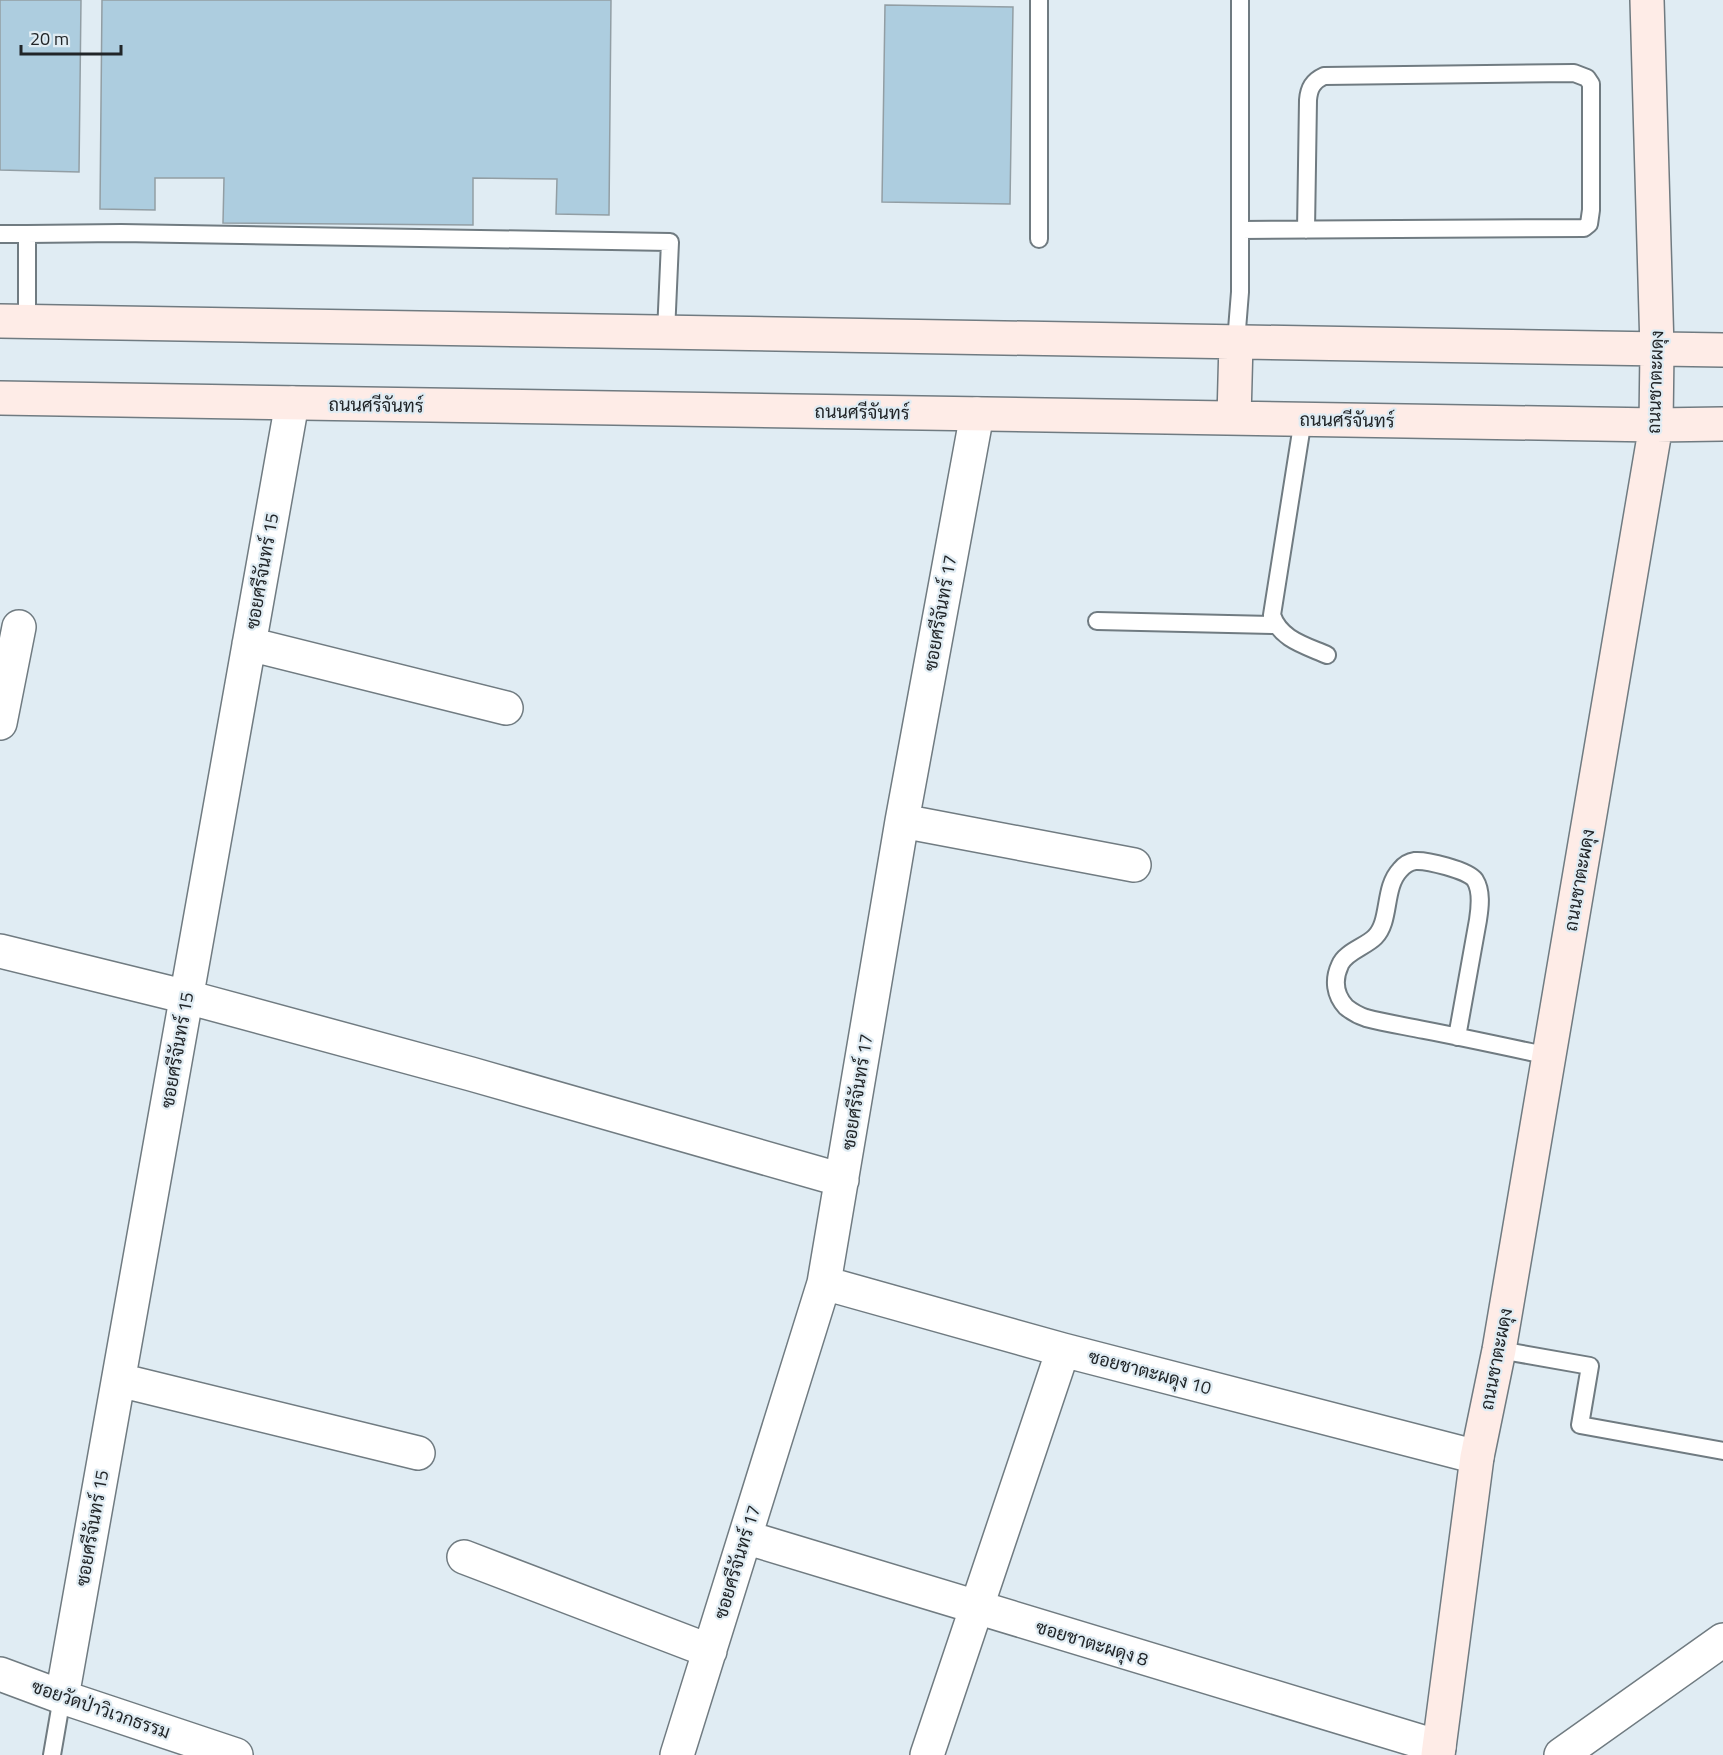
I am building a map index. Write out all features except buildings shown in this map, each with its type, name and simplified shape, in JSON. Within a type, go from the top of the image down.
[{"type":"main road","name":"ถนนชาตะผดุง","points":[[1438,1751],[1477,1457],[1499,1350],[1656,425],[1657,349],[1647,0]]},
{"type":"main road","points":[[13,322],[1723,350]]},
{"type":"main road","points":[[1234,418],[1236,342]]},
{"type":"main road","name":"ถนนศรีจันทร์","points":[[0,398],[1656,425],[1723,424]]},
{"type":"street","name":"ซอยศรีจันทร์ 15","points":[[62,1697],[292,404]]},
{"type":"street","name":"ซอยศรีจันทร์ 17","points":[[677,1755],[824,1283],[902,820],[977,414]]},
{"type":"street","points":[[0,723],[19,627]]},
{"type":"street","points":[[249,644],[506,708]]},
{"type":"street","points":[[902,820],[1134,865]]},
{"type":"street","points":[[0,951],[187,997],[471,1074],[843,1180]]},
{"type":"street","name":"ซอยชาตะผดุง 10","points":[[824,1283],[1063,1350],[1477,1457]]},
{"type":"street","points":[[927,1755],[1063,1350]]},
{"type":"street","points":[[118,1380],[418,1453]]},
{"type":"street","name":"ซอยชาตะผดุง 8","points":[[745,1537],[1438,1751]]},
{"type":"street","points":[[464,1557],[710,1651]]},
{"type":"street","points":[[1561,1755],[1723,1640]]},
{"type":"street","name":"ซอยวัดป่าวิเวกธรรม","points":[[0,1674],[236,1755]]},
{"type":"lane","points":[[1039,0],[1039,239]]},
{"type":"lane","points":[[1236,342],[1240,292],[1240,0]]},
{"type":"lane","points":[[1240,231],[1584,228],[1589,224],[1591,210],[1591,84],[1587,78],[1574,73],[1324,76],[1317,79],[1311,85],[1308,100],[1306,230]]},
{"type":"lane","points":[[0,234],[121,233],[670,242],[666,333]]},
{"type":"lane","points":[[13,322],[27,234]]},
{"type":"lane","points":[[1303,419],[1272,615],[1275,625],[1282,633],[1327,655]]},
{"type":"lane","points":[[1098,621],[1275,625]]},
{"type":"lane","points":[[1457,1037],[1478,920],[1480,902],[1478,891],[1475,879],[1466,873],[1431,862],[1415,861],[1406,864],[1397,872],[1391,883],[1381,926],[1376,936],[1341,962],[1336,976],[1335,990],[1347,1008],[1363,1017],[1457,1037],[1549,1056]]},
{"type":"lane","points":[[1499,1350],[1590,1366],[1581,1425],[1723,1451]]},
{"type":"lane","points":[[52,1755],[62,1697]]}]
